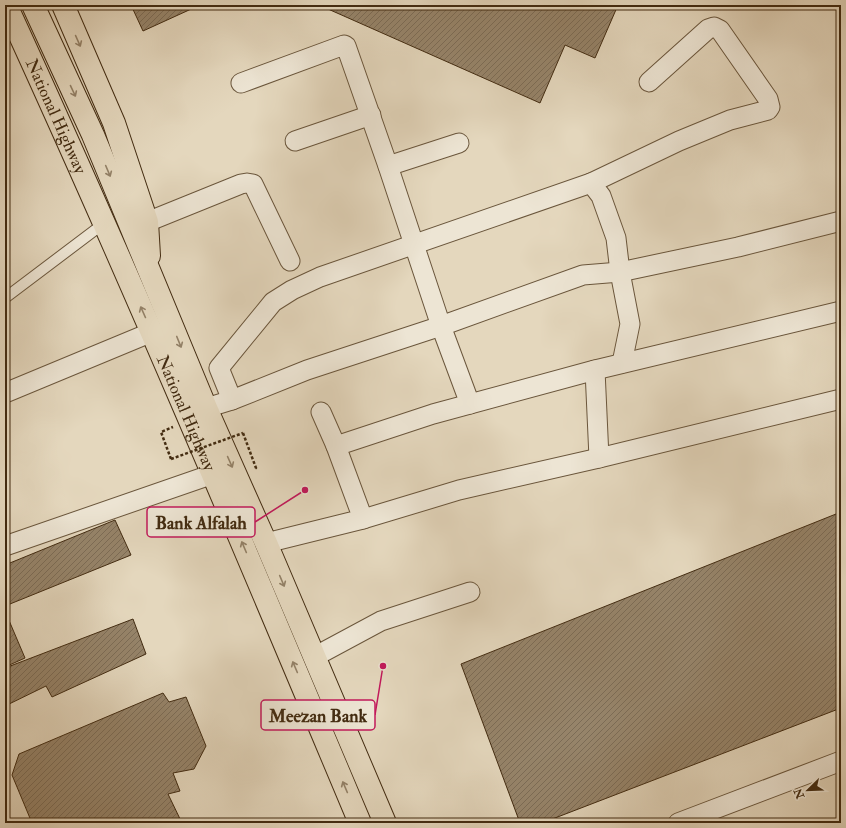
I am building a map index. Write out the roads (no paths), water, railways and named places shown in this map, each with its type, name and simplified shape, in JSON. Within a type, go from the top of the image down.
[{"type":"highway","name":"National Highway","points":[[6,5],[214,474],[360,823]]},
{"type":"highway","name":"National Highway","points":[[33,5],[93,135],[206,408],[266,543],[385,823]]},
{"type":"highway","points":[[63,5],[114,123],[147,222],[151,272]]},
{"type":"street","points":[[232,400],[219,368],[273,302],[292,290],[320,277],[591,183],[679,141],[730,120],[768,110],[770,107],[768,99],[720,30],[714,27],[708,30],[649,82]]},
{"type":"street","points":[[241,83],[344,45],[347,48],[371,115],[441,326],[470,404]]},
{"type":"street","points":[[295,141],[371,115]]},
{"type":"street","points":[[388,166],[459,143]]},
{"type":"street","points":[[591,183],[601,196],[616,238],[620,272],[630,324],[622,363]]},
{"type":"street","points":[[147,222],[240,184],[253,184],[290,261]]},
{"type":"street","points":[[206,408],[232,400],[307,370],[441,326],[583,275],[620,272],[738,248],[841,221]]},
{"type":"street","points":[[336,446],[433,414],[595,370],[841,311]]},
{"type":"street","points":[[5,393],[152,332]]},
{"type":"street","points":[[595,370],[599,458]]},
{"type":"street","points":[[266,543],[363,519],[459,490],[599,458],[841,399]]},
{"type":"street","points":[[321,412],[336,446],[363,519]]},
{"type":"street","points":[[5,546],[214,474]]},
{"type":"street","points":[[314,657],[381,621],[470,592]]},
{"type":"street","points":[[678,823],[841,761]]},
{"type":"lane","points":[[5,298],[104,224]]},
{"type":"place","name":"Bank Alfalah","points":[[305,490]]},
{"type":"place","name":"Meezan Bank","points":[[383,666]]}]
